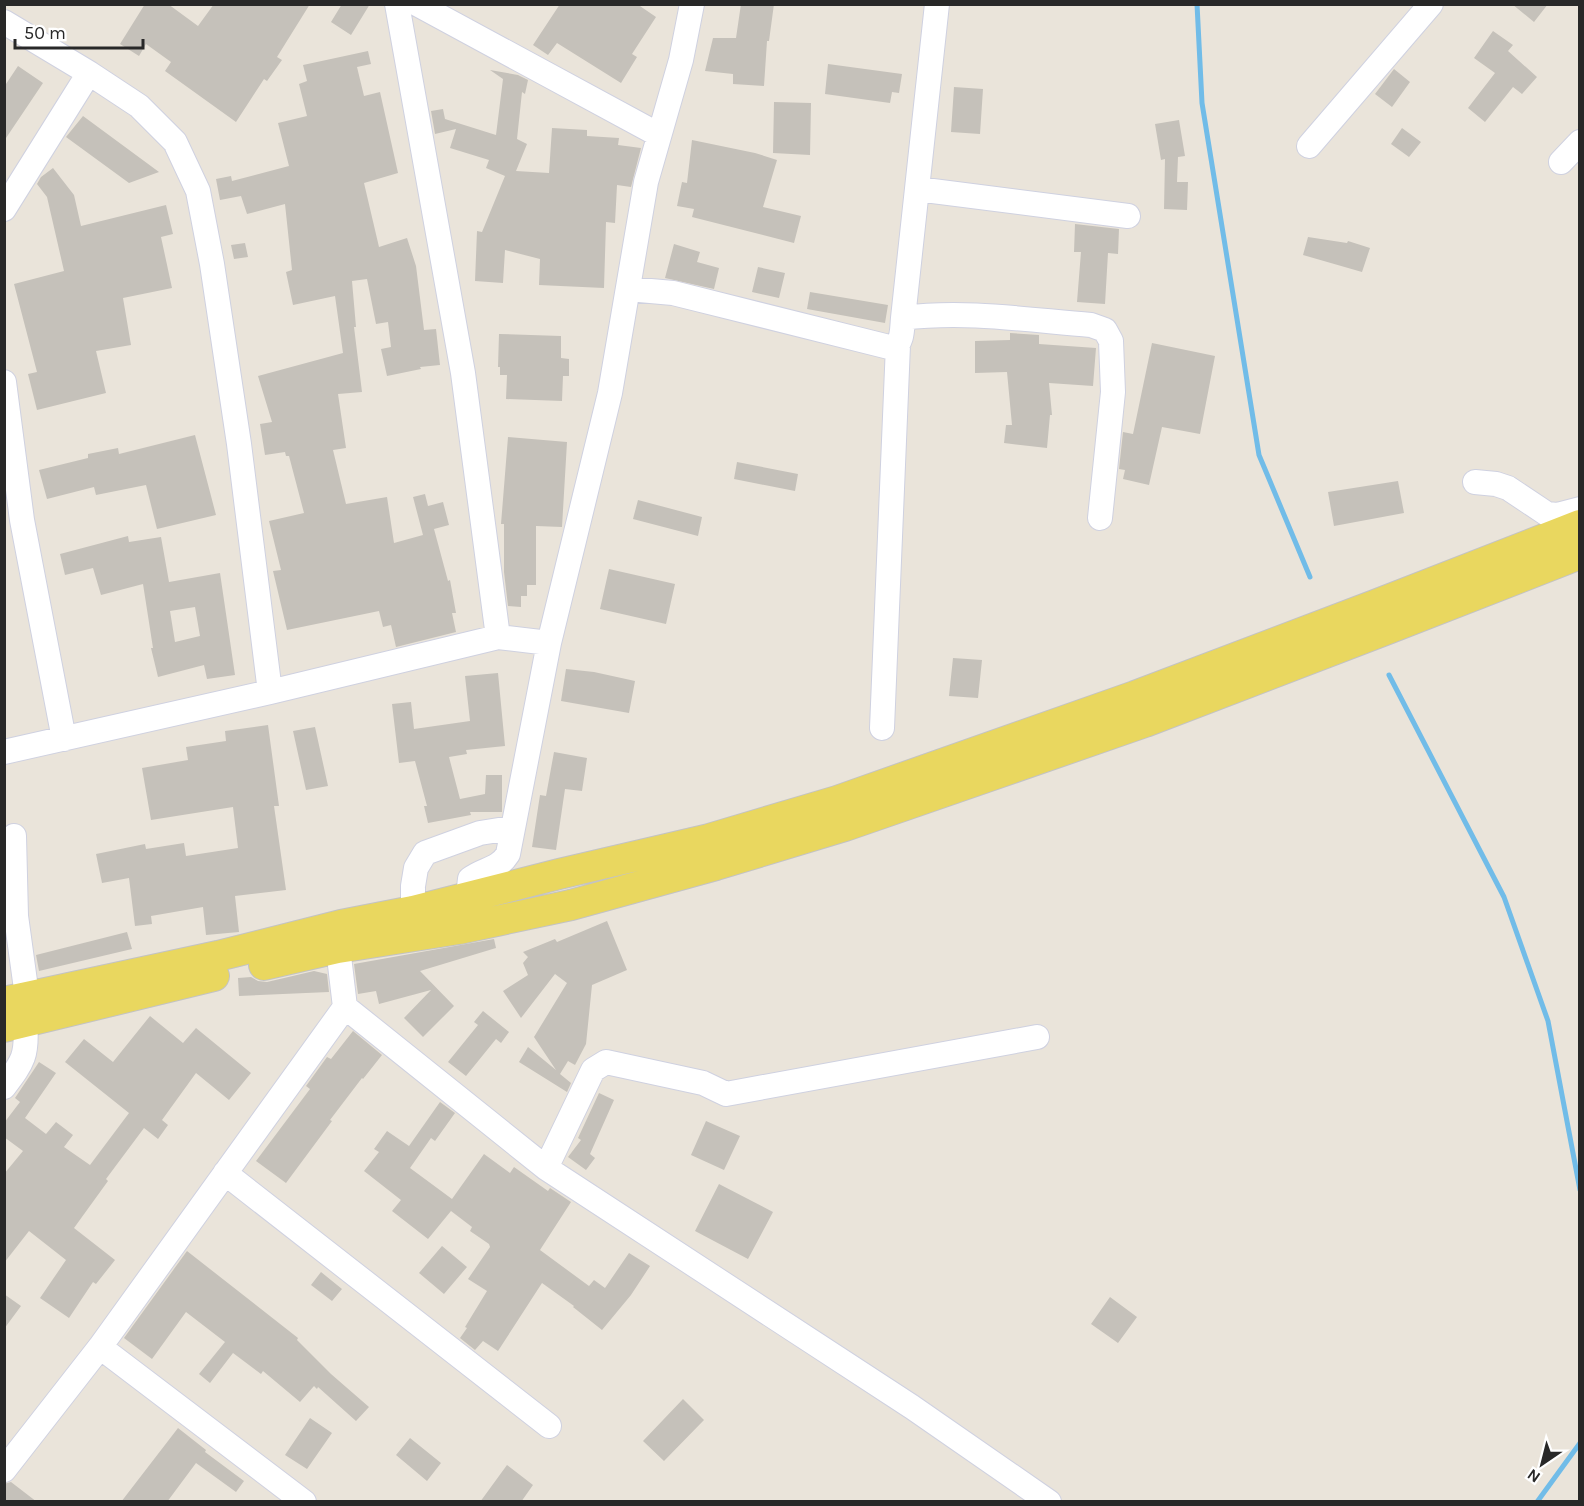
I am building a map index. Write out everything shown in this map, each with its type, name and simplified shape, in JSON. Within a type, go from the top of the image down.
[{"type":"main road","points":[[148,981],[218,956],[341,925],[413,911],[469,887],[710,839],[837,801],[1135,696],[1580,525]]},
{"type":"main road","points":[[15,1012],[148,981],[459,929],[571,905],[845,826],[1145,722],[1580,554]]},
{"type":"street","points":[[397,4],[463,373],[498,637]]},
{"type":"street","points":[[417,4],[659,135]]},
{"type":"street","points":[[469,887],[479,873],[502,864],[508,854],[549,643],[610,393],[646,182],[681,60],[692,4]]},
{"type":"street","points":[[882,728],[898,345],[903,318],[937,4]]},
{"type":"street","points":[[1309,146],[1431,4]]},
{"type":"street","points":[[4,22],[139,106],[175,142],[198,191],[212,264],[238,444],[270,692]]},
{"type":"street","points":[[4,210],[89,73]]},
{"type":"street","points":[[1561,162],[1580,142]]},
{"type":"street","points":[[917,189],[1128,216]]},
{"type":"street","points":[[628,289],[673,293],[893,348],[898,345]]},
{"type":"street","points":[[903,318],[948,314],[973,315],[1091,326],[1105,330],[1112,341],[1113,392],[1100,518]]},
{"type":"street","points":[[4,382],[14,522],[64,740]]},
{"type":"street","points":[[1475,482],[1508,488],[1547,514],[1557,515],[1580,509]]},
{"type":"street","points":[[4,752],[64,740],[498,637],[549,643]]},
{"type":"street","points":[[413,911],[416,868],[425,853],[462,839],[512,828]]},
{"type":"street","points":[[4,1088],[19,1067],[27,1044],[15,1012],[14,836]]},
{"type":"street","points":[[462,839],[469,887]]},
{"type":"street","points":[[4,1470],[100,1347],[345,1007],[338,948]]},
{"type":"street","points":[[345,1007],[546,1168],[903,1401],[1049,1502]]},
{"type":"street","points":[[546,1168],[593,1070],[606,1062],[703,1083],[726,1094],[1037,1037]]},
{"type":"street","points":[[225,1173],[549,1426]]},
{"type":"street","points":[[100,1347],[304,1502]]},
{"type":"building","points":[[145,4],[168,4],[198,26],[214,4],[310,4],[277,57],[282,60],[267,81],[264,79],[236,122],[165,71],[171,62],[146,44],[139,56],[120,44]]},
{"type":"building","points":[[342,4],[370,4],[351,35],[331,22]]},
{"type":"building","points":[[560,4],[637,4],[656,17],[632,54],[637,57],[621,83],[557,43],[548,55],[533,45]]},
{"type":"building","points":[[741,4],[774,4],[769,41],[767,41],[764,86],[733,84],[733,74],[705,71],[713,38],[736,38]]},
{"type":"building","points":[[1512,4],[1548,4],[1534,22]]},
{"type":"building","points":[[1493,31],[1513,45],[1508,51],[1537,77],[1522,94],[1513,87],[1485,122],[1468,108],[1495,73],[1474,58]]},
{"type":"building","points":[[368,51],[371,64],[357,67],[364,96],[380,92],[398,173],[364,183],[379,247],[407,238],[416,266],[424,330],[436,329],[440,365],[420,367],[421,369],[387,376],[381,349],[391,347],[388,322],[376,324],[367,279],[352,281],[356,327],[354,327],[362,392],[338,394],[346,448],[333,450],[346,504],[387,497],[394,543],[423,535],[413,497],[425,494],[428,506],[443,502],[449,525],[434,529],[448,581],[450,580],[456,613],[452,613],[456,632],[396,647],[391,625],[383,627],[379,611],[287,630],[273,571],[281,570],[269,521],[304,513],[289,456],[286,456],[285,452],[265,455],[260,424],[272,422],[258,376],[343,353],[335,296],[293,305],[286,272],[292,270],[285,204],[247,214],[241,196],[220,200],[216,179],[231,176],[232,181],[289,166],[278,123],[307,116],[299,84],[307,81],[303,65]]},
{"type":"building","points":[[828,64],[902,74],[899,93],[892,92],[890,103],[825,94]]},
{"type":"building","points":[[18,66],[43,83],[4,141],[4,87]]},
{"type":"building","points":[[1394,69],[1410,82],[1392,107],[1375,94]]},
{"type":"building","points":[[490,70],[518,75],[528,80],[525,94],[522,92],[517,139],[527,144],[516,171],[549,173],[552,128],[587,130],[587,136],[619,138],[618,145],[641,148],[631,187],[617,185],[615,223],[606,222],[604,288],[539,285],[540,259],[505,250],[503,283],[475,281],[477,231],[482,232],[505,176],[486,168],[489,160],[450,148],[456,129],[435,134],[431,111],[443,109],[445,119],[496,135],[503,79]]},
{"type":"building","points":[[954,87],[983,89],[980,134],[951,132]]},
{"type":"building","points":[[774,102],[811,103],[810,155],[773,153]]},
{"type":"building","points":[[83,116],[159,172],[129,183],[66,137]]},
{"type":"building","points":[[1179,120],[1185,156],[1178,157],[1177,182],[1188,182],[1187,210],[1164,209],[1165,159],[1161,160],[1155,124]]},
{"type":"building","points":[[1402,128],[1421,142],[1409,157],[1391,144]]},
{"type":"building","points":[[692,140],[777,160],[763,207],[801,216],[794,243],[692,217],[694,209],[677,206],[682,182],[687,183]]},
{"type":"building","points":[[53,168],[74,195],[81,226],[166,205],[173,234],[161,237],[172,288],[123,298],[131,345],[96,351],[106,393],[37,410],[28,374],[37,372],[14,284],[64,271],[47,197],[37,184],[41,177]]},
{"type":"building","points":[[1075,224],[1119,229],[1118,254],[1108,253],[1105,304],[1077,302],[1081,252],[1074,252]]},
{"type":"building","points":[[1308,237],[1347,243],[1348,241],[1370,248],[1362,272],[1303,255]]},
{"type":"building","points":[[245,243],[248,257],[234,259],[231,245]]},
{"type":"building","points":[[674,244],[700,252],[697,262],[719,268],[714,289],[665,278]]},
{"type":"building","points":[[758,267],[785,273],[779,298],[752,292]]},
{"type":"building","points":[[810,292],[888,305],[885,323],[807,309]]},
{"type":"building","points":[[1010,333],[1039,335],[1039,344],[1096,348],[1093,386],[1049,383],[1052,415],[1050,415],[1047,448],[1004,443],[1006,425],[1012,425],[1007,372],[975,373],[975,341],[1010,340]]},
{"type":"building","points":[[499,334],[561,336],[561,358],[569,359],[569,376],[563,376],[562,401],[506,399],[507,375],[500,375],[500,367],[498,367]]},
{"type":"building","points":[[1152,343],[1215,356],[1200,434],[1162,427],[1149,485],[1123,479],[1125,470],[1119,469],[1123,432],[1133,434]]},
{"type":"building","points":[[195,435],[216,515],[157,529],[146,485],[96,495],[94,487],[47,499],[39,470],[88,458],[88,454],[118,448],[119,454]]},
{"type":"building","points":[[508,437],[567,442],[562,527],[536,526],[536,585],[527,585],[527,596],[521,596],[521,607],[508,606],[504,572],[504,524],[501,524]]},
{"type":"building","points":[[737,462],[798,474],[795,491],[734,479]]},
{"type":"building","points":[[1398,481],[1404,513],[1334,526],[1328,492]]},
{"type":"building","points":[[638,500],[702,517],[698,536],[633,519]]},
{"type":"building","points":[[128,536],[129,542],[161,537],[169,582],[220,573],[235,675],[207,679],[204,665],[158,677],[151,648],[153,648],[143,584],[101,595],[93,568],[65,575],[60,554]],"holes":[[[195,607],[200,636],[175,642],[170,611]]]},
{"type":"building","points":[[609,569],[675,584],[666,624],[600,609]]},
{"type":"building","points":[[953,658],[982,660],[978,698],[949,696]]},
{"type":"building","points":[[566,669],[594,672],[635,681],[629,713],[561,701]]},
{"type":"building","points":[[498,673],[505,746],[466,750],[467,754],[449,757],[460,799],[485,794],[486,775],[502,775],[502,812],[470,812],[471,815],[428,823],[424,806],[427,806],[415,761],[399,763],[392,704],[411,702],[414,729],[470,721],[465,676]]},
{"type":"building","points":[[268,725],[279,806],[274,806],[286,890],[235,896],[239,932],[206,935],[203,907],[151,916],[152,924],[135,926],[129,878],[102,883],[96,854],[145,844],[146,849],[184,843],[186,856],[238,848],[233,807],[151,820],[142,768],[188,760],[186,747],[226,741],[225,731]]},
{"type":"building","points":[[315,727],[328,786],[306,790],[293,731]]},
{"type":"building","points":[[554,752],[587,758],[582,791],[565,789],[556,850],[532,847],[540,795],[546,796]]},
{"type":"building","points":[[607,921],[627,970],[592,985],[586,1044],[575,1065],[568,1061],[560,1074],[571,1083],[567,1092],[519,1062],[528,1047],[556,1070],[534,1037],[567,983],[555,974],[521,1018],[503,991],[528,975],[523,963],[528,957],[523,952],[555,939],[557,942]]},
{"type":"building","points":[[127,932],[132,949],[39,971],[36,955]]},
{"type":"building","points":[[494,939],[496,948],[420,971],[454,1006],[423,1037],[404,1018],[431,990],[379,1004],[376,991],[358,994],[354,964]]},
{"type":"building","points":[[314,971],[327,974],[329,992],[239,996],[238,978],[251,977],[267,982]]},
{"type":"building","points":[[483,1011],[509,1032],[501,1043],[496,1039],[466,1076],[448,1062],[478,1025],[474,1022]]},
{"type":"building","points":[[150,1016],[183,1043],[196,1028],[251,1073],[229,1100],[196,1073],[162,1120],[168,1125],[158,1139],[144,1128],[106,1179],[108,1181],[74,1228],[115,1260],[96,1284],[93,1282],[69,1318],[40,1298],[66,1260],[29,1231],[4,1263],[4,1174],[23,1151],[4,1137],[4,1123],[20,1102],[15,1098],[39,1062],[56,1073],[25,1118],[46,1134],[56,1122],[73,1135],[64,1147],[90,1165],[129,1113],[65,1062],[84,1039],[113,1062]]},
{"type":"building","points":[[353,1031],[382,1055],[330,1120],[332,1121],[286,1183],[256,1161],[310,1089],[306,1086],[327,1057],[331,1059]]},
{"type":"building","points":[[599,1093],[614,1100],[590,1154],[595,1158],[586,1170],[568,1157],[581,1140],[578,1138]]},
{"type":"building","points":[[440,1102],[455,1113],[435,1141],[431,1138],[410,1168],[452,1199],[484,1154],[510,1173],[514,1167],[548,1191],[550,1188],[571,1202],[540,1250],[589,1286],[594,1280],[605,1288],[629,1253],[650,1266],[631,1295],[602,1330],[542,1283],[498,1351],[483,1341],[475,1350],[460,1338],[487,1291],[468,1279],[490,1247],[489,1244],[470,1231],[472,1227],[451,1211],[428,1239],[392,1211],[401,1200],[364,1171],[379,1152],[374,1149],[387,1131],[409,1146]]},
{"type":"building","points":[[706,1121],[740,1136],[724,1170],[691,1155]]},
{"type":"building","points":[[719,1184],[773,1212],[748,1259],[695,1231]]},
{"type":"building","points":[[442,1246],[467,1267],[444,1294],[419,1273]]},
{"type":"building","points":[[187,1251],[298,1338],[297,1340],[331,1374],[369,1407],[356,1421],[318,1387],[317,1389],[314,1386],[300,1402],[263,1371],[261,1374],[233,1353],[210,1383],[199,1374],[225,1342],[186,1312],[152,1359],[124,1338]]},
{"type":"building","points":[[321,1272],[342,1289],[332,1301],[311,1285]]},
{"type":"building","points":[[4,1294],[21,1306],[4,1329]]},
{"type":"building","points":[[1110,1297],[1137,1317],[1118,1343],[1091,1324]]},
{"type":"building","points":[[683,1399],[704,1420],[664,1461],[643,1441]]},
{"type":"building","points":[[310,1418],[332,1433],[307,1469],[285,1455]]},
{"type":"building","points":[[178,1428],[206,1450],[205,1452],[244,1481],[236,1492],[196,1463],[167,1502],[121,1502]]},
{"type":"building","points":[[410,1438],[441,1463],[427,1481],[396,1455]]},
{"type":"building","points":[[507,1465],[533,1485],[521,1502],[480,1502]]},
{"type":"building","points":[[11,1482],[37,1502],[4,1502],[4,1484]]},
{"type":"waterway","points":[[1197,4],[1202,103],[1259,455],[1310,577]]},
{"type":"waterway","points":[[1389,675],[1504,897],[1548,1021],[1580,1190]]},
{"type":"waterway","points":[[1537,1502],[1580,1443]]}]
